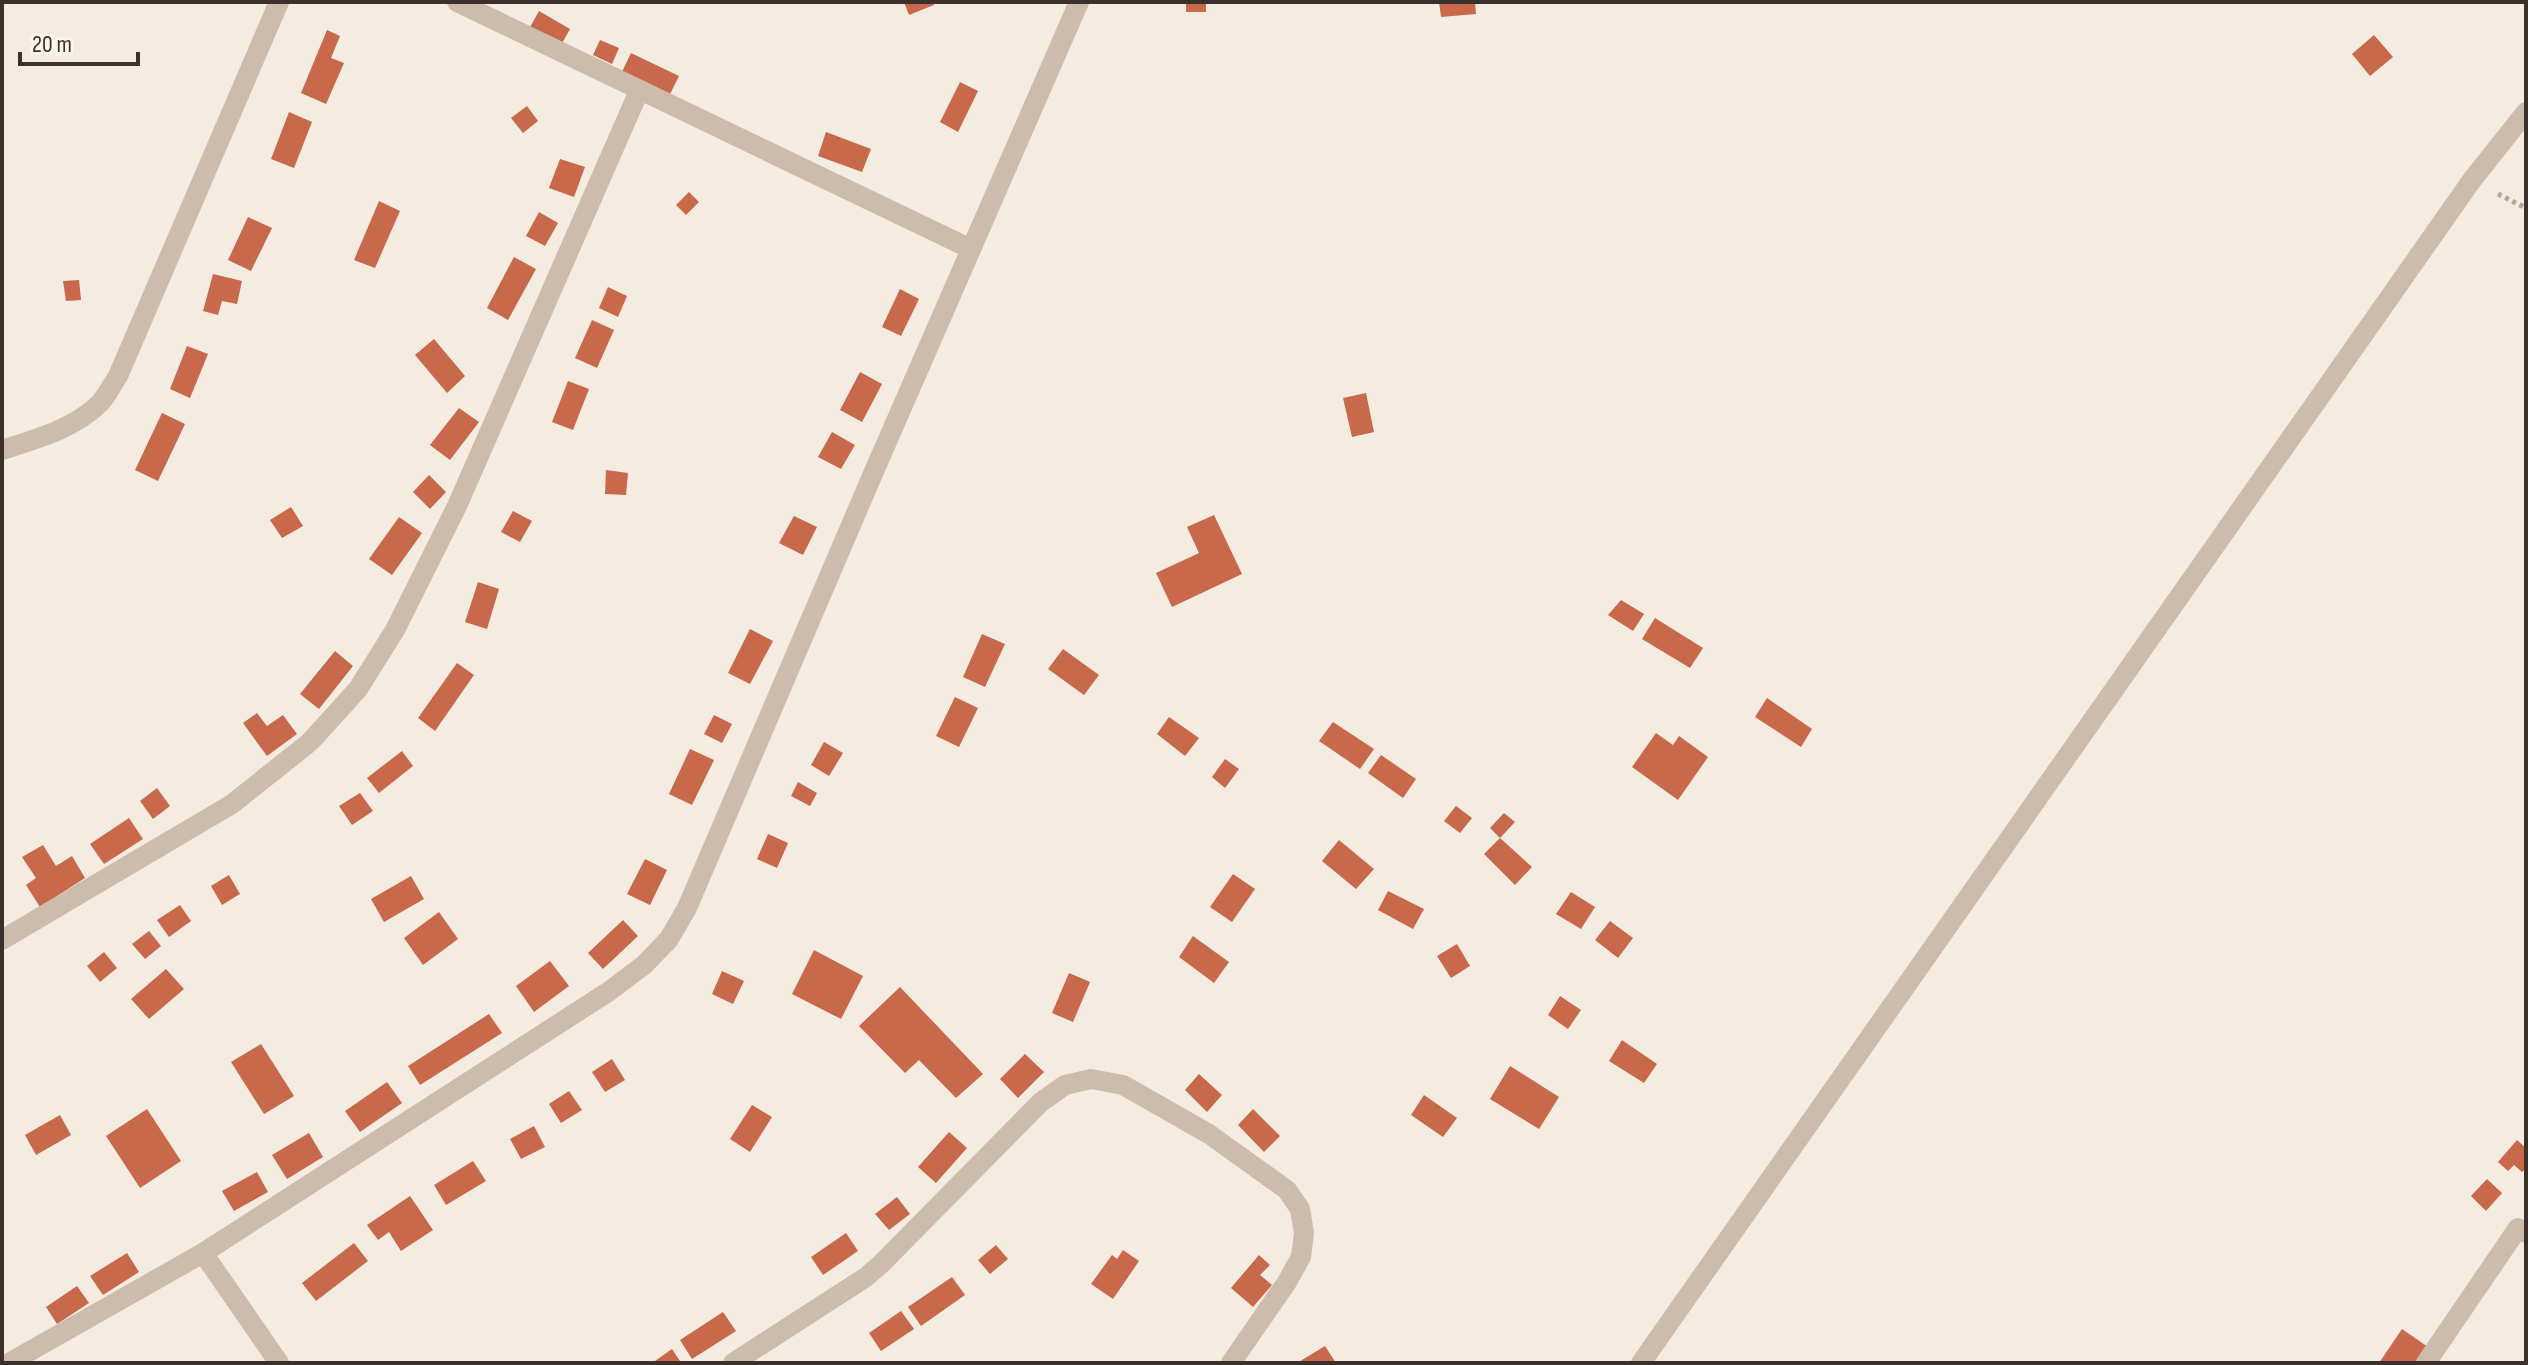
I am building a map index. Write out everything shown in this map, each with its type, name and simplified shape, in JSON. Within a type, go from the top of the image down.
[{"type":"street","points":[[2,450],[51,434],[76,420],[100,403],[118,376],[279,2]]},
{"type":"street","points":[[457,2],[971,249]]},
{"type":"street","points":[[9,1363],[203,1253],[608,992],[644,965],[669,939],[687,908],[1079,2]]},
{"type":"street","points":[[2,940],[232,804],[310,742],[358,689],[395,630],[457,506],[639,91]]},
{"type":"street","points":[[1641,1363],[2472,180],[2526,112]]},
{"type":"street","points":[[733,1363],[866,1277],[1041,1102],[1065,1085],[1091,1079],[1123,1085],[1209,1134],[1287,1190],[1300,1209],[1304,1233],[1301,1257],[1231,1363]]},
{"type":"street","points":[[2426,1363],[2518,1228],[2526,1233]]},
{"type":"street","points":[[203,1253],[279,1363]]},
{"type":"building","points":[[904,2],[932,2],[934,5],[909,15]]},
{"type":"building","points":[[1186,2],[1206,2],[1206,12],[1186,12]]},
{"type":"building","points":[[1439,2],[1475,2],[1476,14],[1441,17]]},
{"type":"building","points":[[539,11],[570,29],[560,47],[529,29]]},
{"type":"building","points":[[327,30],[340,36],[331,58],[344,63],[326,104],[301,93]]},
{"type":"building","points":[[2374,35],[2393,57],[2370,76],[2352,54]]},
{"type":"building","points":[[600,40],[619,48],[612,64],[593,55]]},
{"type":"building","points":[[631,53],[679,76],[669,96],[621,74]]},
{"type":"building","points":[[960,82],[978,91],[958,132],[940,122]]},
{"type":"building","points":[[527,106],[538,121],[523,133],[511,118]]},
{"type":"building","points":[[289,112],[312,122],[294,168],[271,159]]},
{"type":"building","points":[[826,132],[871,149],[862,172],[818,156]]},
{"type":"building","points":[[560,159],[585,167],[574,197],[549,188]]},
{"type":"building","points":[[689,192],[699,202],[686,215],[676,205]]},
{"type":"building","points":[[379,201],[400,211],[375,268],[354,260]]},
{"type":"building","points":[[539,212],[558,223],[545,246],[526,236]]},
{"type":"building","points":[[248,217],[272,228],[251,271],[228,260]]},
{"type":"building","points":[[514,257],[536,269],[508,320],[487,308]]},
{"type":"building","points":[[213,274],[242,281],[237,304],[222,301],[218,315],[203,311]]},
{"type":"building","points":[[79,280],[81,300],[66,301],[63,281]]},
{"type":"building","points":[[608,287],[627,296],[618,317],[599,308]]},
{"type":"building","points":[[900,289],[919,299],[901,336],[882,327]]},
{"type":"building","points":[[592,320],[614,330],[597,368],[575,358]]},
{"type":"building","points":[[434,339],[465,376],[447,393],[415,355]]},
{"type":"building","points":[[187,346],[208,354],[190,398],[170,389]]},
{"type":"building","points":[[860,372],[882,384],[862,422],[840,410]]},
{"type":"building","points":[[568,381],[589,389],[573,430],[552,422]]},
{"type":"building","points":[[1366,393],[1374,432],[1352,437],[1343,398]]},
{"type":"building","points":[[459,408],[479,422],[450,460],[430,445]]},
{"type":"building","points":[[162,413],[185,424],[158,481],[135,470]]},
{"type":"building","points":[[832,432],[855,445],[841,469],[818,457]]},
{"type":"building","points":[[606,470],[628,473],[626,495],[605,494]]},
{"type":"building","points":[[429,475],[446,492],[430,509],[413,492]]},
{"type":"building","points":[[291,507],[303,526],[282,538],[270,520]]},
{"type":"building","points":[[513,511],[532,521],[520,542],[501,532]]},
{"type":"building","points":[[1214,515],[1242,574],[1172,607],[1156,573],[1199,553],[1187,527]]},
{"type":"building","points":[[794,516],[817,527],[803,555],[779,543]]},
{"type":"building","points":[[399,517],[422,533],[392,575],[369,559]]},
{"type":"building","points":[[478,582],[499,589],[487,629],[465,622]]},
{"type":"building","points":[[1621,600],[1644,614],[1633,631],[1608,615]]},
{"type":"building","points":[[1655,618],[1703,648],[1690,668],[1642,639]]},
{"type":"building","points":[[750,629],[773,641],[750,684],[728,673]]},
{"type":"building","points":[[982,634],[1005,644],[985,687],[963,677]]},
{"type":"building","points":[[1063,649],[1099,675],[1084,695],[1048,669]]},
{"type":"building","points":[[335,651],[353,666],[319,709],[300,694]]},
{"type":"building","points":[[457,663],[474,675],[435,731],[418,718]]},
{"type":"building","points":[[955,697],[978,708],[959,747],[936,736]]},
{"type":"building","points":[[1767,698],[1812,729],[1801,747],[1755,717]]},
{"type":"building","points":[[257,713],[267,726],[283,715],[297,734],[267,756],[243,723]]},
{"type":"building","points":[[714,715],[732,724],[722,743],[704,734]]},
{"type":"building","points":[[1169,717],[1199,738],[1185,756],[1157,734]]},
{"type":"building","points":[[1333,722],[1374,749],[1360,769],[1319,741]]},
{"type":"building","points":[[1656,733],[1673,745],[1679,736],[1708,757],[1678,800],[1632,767]]},
{"type":"building","points":[[824,742],[843,753],[829,776],[811,765]]},
{"type":"building","points":[[690,749],[714,760],[692,805],[669,794]]},
{"type":"building","points":[[402,751],[413,766],[379,793],[367,778]]},
{"type":"building","points":[[1381,755],[1416,779],[1403,798],[1368,773]]},
{"type":"building","points":[[1225,759],[1239,769],[1225,788],[1212,777]]},
{"type":"building","points":[[798,782],[817,793],[810,806],[791,796]]},
{"type":"building","points":[[157,788],[170,806],[153,819],[140,801]]},
{"type":"building","points":[[360,793],[373,811],[352,825],[339,806]]},
{"type":"building","points":[[1456,806],[1472,818],[1460,833],[1444,821]]},
{"type":"building","points":[[1504,813],[1515,822],[1500,838],[1490,828]]},
{"type":"building","points":[[129,818],[143,839],[104,864],[90,844]]},
{"type":"building","points":[[768,834],[788,843],[777,868],[757,859]]},
{"type":"building","points":[[1500,838],[1532,867],[1515,885],[1484,854]]},
{"type":"building","points":[[1339,840],[1374,869],[1356,889],[1322,861]]},
{"type":"building","points":[[43,845],[56,866],[72,856],[85,878],[40,907],[26,885],[36,878],[22,857]]},
{"type":"building","points":[[645,859],[667,870],[650,905],[627,894]]},
{"type":"building","points":[[1233,874],[1255,889],[1232,922],[1210,907]]},
{"type":"building","points":[[229,875],[240,894],[222,905],[211,886]]},
{"type":"building","points":[[411,876],[424,899],[384,922],[371,899]]},
{"type":"building","points":[[1388,891],[1424,909],[1413,929],[1378,910]]},
{"type":"building","points":[[1571,892],[1595,907],[1581,929],[1556,914]]},
{"type":"building","points":[[180,905],[191,921],[169,937],[157,920]]},
{"type":"building","points":[[439,912],[458,939],[423,965],[404,938]]},
{"type":"building","points":[[623,920],[638,936],[603,969],[588,953]]},
{"type":"building","points":[[1610,921],[1633,938],[1618,958],[1595,940]]},
{"type":"building","points":[[149,931],[161,946],[145,959],[132,944]]},
{"type":"building","points":[[1193,936],[1229,962],[1214,983],[1179,957]]},
{"type":"building","points":[[1457,944],[1470,966],[1451,978],[1437,956]]},
{"type":"building","points":[[814,950],[863,976],[841,1019],[792,994]]},
{"type":"building","points":[[104,952],[117,968],[100,982],[87,966]]},
{"type":"building","points":[[550,961],[569,986],[534,1012],[516,986]]},
{"type":"building","points":[[166,969],[184,989],[149,1019],[131,999]]},
{"type":"building","points":[[722,971],[744,981],[733,1004],[712,994]]},
{"type":"building","points":[[1069,973],[1090,982],[1073,1022],[1052,1013]]},
{"type":"building","points":[[900,987],[983,1074],[956,1098],[919,1060],[905,1073],[859,1026]]},
{"type":"building","points":[[1560,996],[1581,1010],[1568,1029],[1548,1015]]},
{"type":"building","points":[[489,1014],[502,1033],[420,1085],[408,1066]]},
{"type":"building","points":[[1622,1040],[1657,1064],[1644,1083],[1609,1061]]},
{"type":"building","points":[[261,1044],[294,1096],[264,1114],[231,1062]]},
{"type":"building","points":[[1025,1054],[1044,1072],[1018,1098],[1000,1079]]},
{"type":"building","points":[[612,1059],[625,1080],[605,1092],[592,1072]]},
{"type":"building","points":[[1510,1066],[1559,1097],[1539,1129],[1490,1099]]},
{"type":"building","points":[[1199,1074],[1222,1095],[1207,1112],[1185,1090]]},
{"type":"building","points":[[387,1082],[402,1103],[360,1132],[345,1111]]},
{"type":"building","points":[[569,1091],[582,1110],[561,1123],[549,1104]]},
{"type":"building","points":[[1424,1095],[1457,1118],[1443,1137],[1411,1115]]},
{"type":"building","points":[[752,1105],[772,1117],[750,1152],[730,1139]]},
{"type":"building","points":[[147,1109],[181,1161],[140,1188],[106,1136]]},
{"type":"building","points":[[1253,1109],[1280,1136],[1264,1152],[1238,1125]]},
{"type":"building","points":[[60,1115],[71,1135],[36,1155],[25,1135]]},
{"type":"building","points":[[534,1126],[545,1147],[521,1159],[510,1139]]},
{"type":"building","points":[[949,1132],[967,1148],[936,1183],[918,1167]]},
{"type":"building","points":[[309,1133],[323,1157],[287,1179],[272,1155]]},
{"type":"building","points":[[2517,1140],[2526,1148],[2526,1168],[2522,1172],[2514,1165],[2508,1171],[2498,1162]]},
{"type":"building","points":[[473,1161],[486,1181],[446,1205],[434,1185]]},
{"type":"building","points":[[257,1172],[268,1192],[234,1211],[222,1191]]},
{"type":"building","points":[[2487,1179],[2502,1193],[2486,1211],[2471,1196]]},
{"type":"building","points":[[410,1196],[433,1230],[401,1251],[389,1232],[378,1240],[367,1225]]},
{"type":"building","points":[[897,1197],[910,1214],[889,1230],[875,1214]]},
{"type":"building","points":[[846,1233],[858,1251],[823,1275],[811,1257]]},
{"type":"building","points":[[354,1243],[368,1261],[316,1301],[302,1283]]},
{"type":"building","points":[[996,1245],[1008,1259],[990,1274],[978,1260]]},
{"type":"building","points":[[1123,1250],[1139,1261],[1113,1299],[1091,1284],[1112,1255],[1117,1259]]},
{"type":"building","points":[[127,1253],[139,1272],[103,1295],[90,1276]]},
{"type":"building","points":[[1259,1255],[1270,1265],[1260,1275],[1272,1285],[1253,1307],[1231,1288]]},
{"type":"building","points":[[952,1277],[965,1295],[921,1326],[908,1307]]},
{"type":"building","points":[[77,1286],[89,1303],[57,1324],[46,1307]]},
{"type":"building","points":[[901,1311],[914,1329],[881,1351],[869,1333]]},
{"type":"building","points":[[723,1312],[736,1331],[692,1359],[680,1340]]},
{"type":"building","points":[[2402,1329],[2428,1347],[2416,1363],[2379,1363]]},
{"type":"building","points":[[1325,1346],[1336,1363],[1297,1363]]},
{"type":"building","points":[[672,1349],[680,1361],[655,1361]]}]
